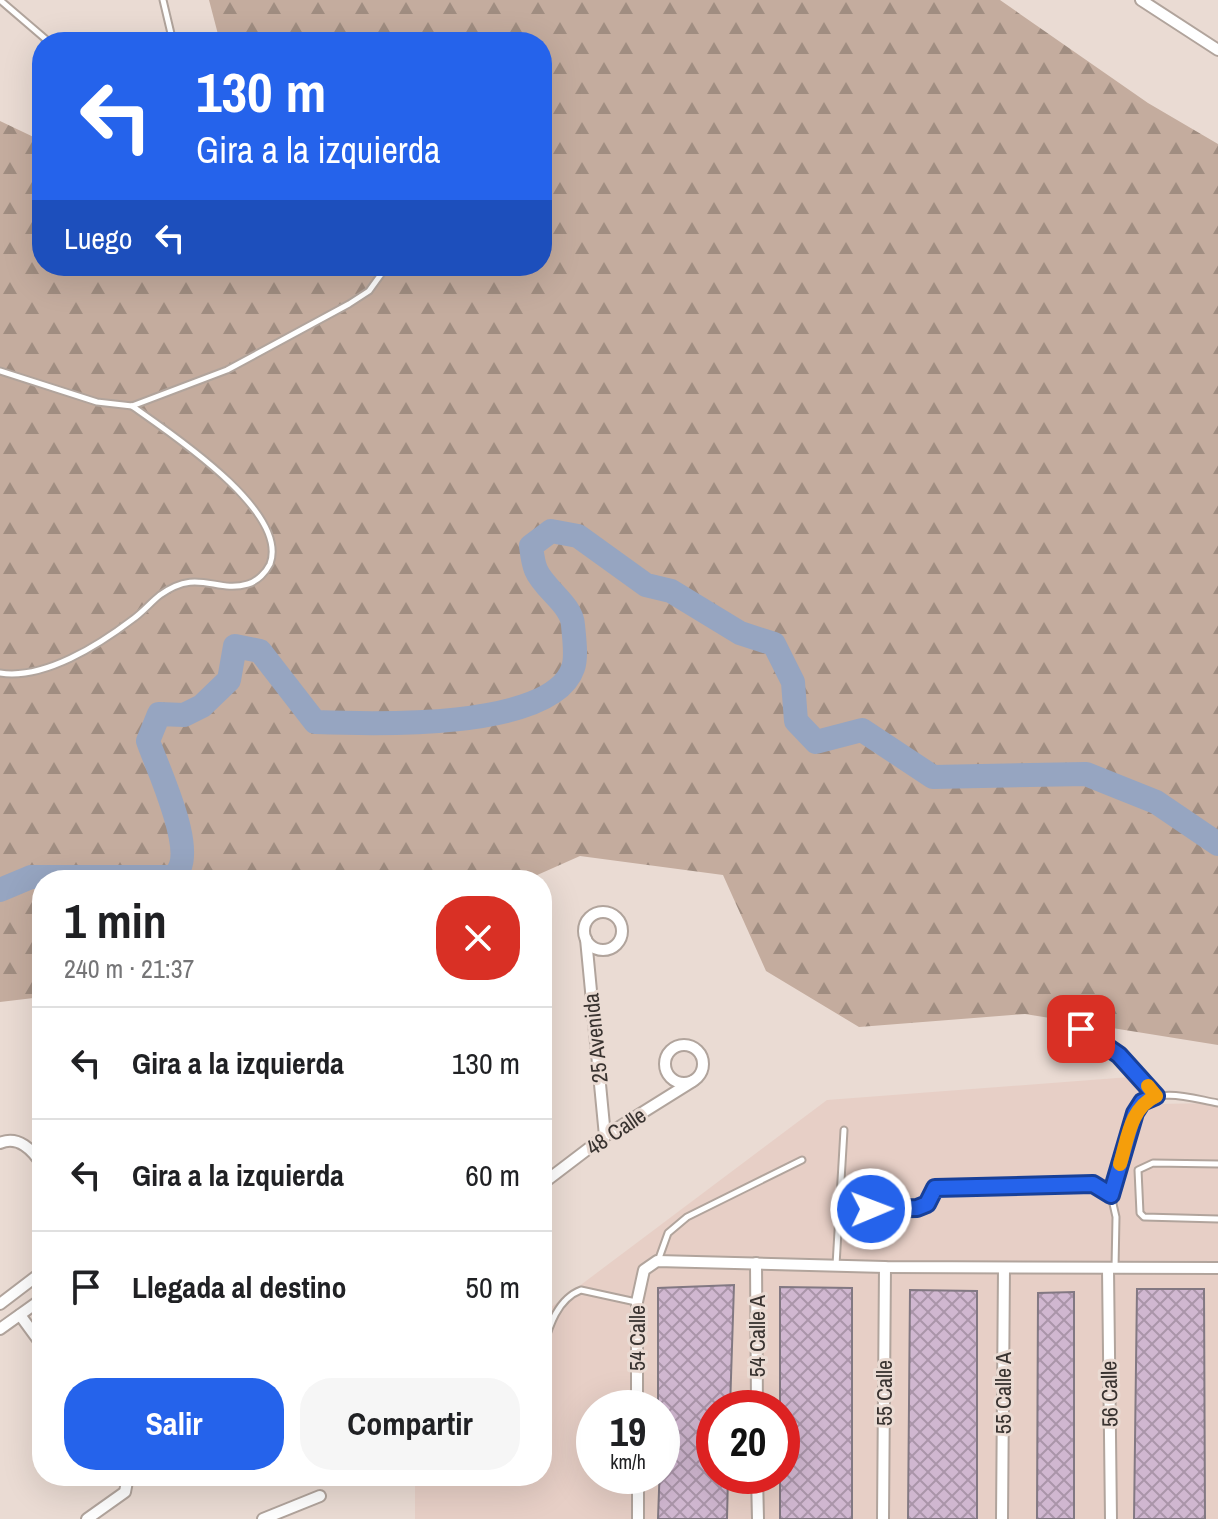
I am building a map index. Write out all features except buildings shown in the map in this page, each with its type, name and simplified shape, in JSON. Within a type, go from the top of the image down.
[{"type":"street","points":[[1141,0],[1218,50]]},
{"type":"street","name":"25 Avenida","points":[[586,939],[605,1136]]},
{"type":"street","name":"48 Calle","points":[[552,1176],[605,1136],[693,1081]]},
{"type":"street","points":[[2,1142],[23,1144],[32,1154]]},
{"type":"street","points":[[657,1261],[885,1267],[1218,1268]]},
{"type":"street","name":"54 Calle","points":[[637,1390],[637,1302],[644,1270],[657,1261]]},
{"type":"street","name":"54 Calle A","points":[[756,1263],[757,1390]]},
{"type":"street","name":"55 Calle","points":[[883,1519],[885,1267]]},
{"type":"street","name":"55 Calle A","points":[[1002,1519],[1004,1268]]},
{"type":"street","name":"56 Calle","points":[[1111,1269],[1111,1519]]},
{"type":"street","points":[[0,1304],[32,1280]]},
{"type":"street","points":[[0,1329],[32,1306]]},
{"type":"street","points":[[20,1315],[32,1331]]},
{"type":"street","points":[[87,1519],[125,1492],[126,1486]]},
{"type":"street","points":[[638,1494],[638,1519]]},
{"type":"street","points":[[757,1494],[758,1519]]},
{"type":"street","points":[[263,1519],[320,1496]]},
{"type":"lane","points":[[0,0],[37,32]]},
{"type":"lane","points":[[163,0],[171,32]]},
{"type":"lane","points":[[0,371],[97,402],[132,406],[227,370],[349,304],[369,291],[380,276]]},
{"type":"lane","points":[[0,673],[38,671],[83,650],[112,635],[159,596],[192,580],[249,583],[267,572],[272,557],[270,537],[252,508],[213,463],[132,406]]},
{"type":"lane","points":[[1063,1026],[1081,1029],[1119,1055],[1156,1096]]},
{"type":"lane","points":[[1111,1269],[1116,1217],[1111,1195],[1135,1113],[1142,1102],[1156,1096],[1218,1103]]},
{"type":"lane","points":[[836,1266],[844,1130]]},
{"type":"lane","points":[[657,1261],[668,1233],[687,1217],[802,1160]]},
{"type":"lane","points":[[1218,1164],[1153,1163],[1138,1170],[1140,1213],[1144,1217],[1218,1219]]},
{"type":"lane","points":[[839,1209],[917,1208],[927,1204],[935,1188],[1093,1184],[1111,1195]]},
{"type":"lane","points":[[552,1324],[560,1304],[581,1290],[637,1302]]},
{"type":"shaded area","points":[[1130,1077],[1154,1104],[1218,1103],[1218,1519],[415,1519],[415,1486],[552,1486],[552,1306],[827,1100]]},
{"type":"green space","points":[[209,0],[1000,0],[1148,103],[1218,144],[1218,1045],[1025,1014],[859,1027],[766,971],[723,875],[580,856],[548,870],[32,870],[32,998],[0,1002],[0,121],[32,136],[32,276],[552,276],[552,32],[217,32]]},
{"type":"waterway","points":[[178,870],[182,852],[180,833],[148,741],[159,714],[184,715],[202,706],[229,680],[235,646],[260,651],[315,722],[456,719],[496,713],[531,703],[558,688],[574,663],[571,618],[540,577],[533,561],[531,546],[551,531],[578,536],[646,585],[671,591],[740,633],[774,644],[793,682],[796,721],[816,742],[862,730],[933,777],[1086,774],[1156,802],[1218,844]]},
{"type":"waterway","points":[[0,890],[32,877]]},
{"type":"slow traffic","points":[[1120,1164],[1135,1113],[1142,1102],[1156,1096],[1148,1086]]},
{"type":"route","points":[[871,1209],[917,1208],[927,1204],[935,1188],[1069,1183],[1093,1184],[1111,1195],[1135,1113],[1142,1102],[1156,1096],[1119,1055],[1081,1029]]}]
